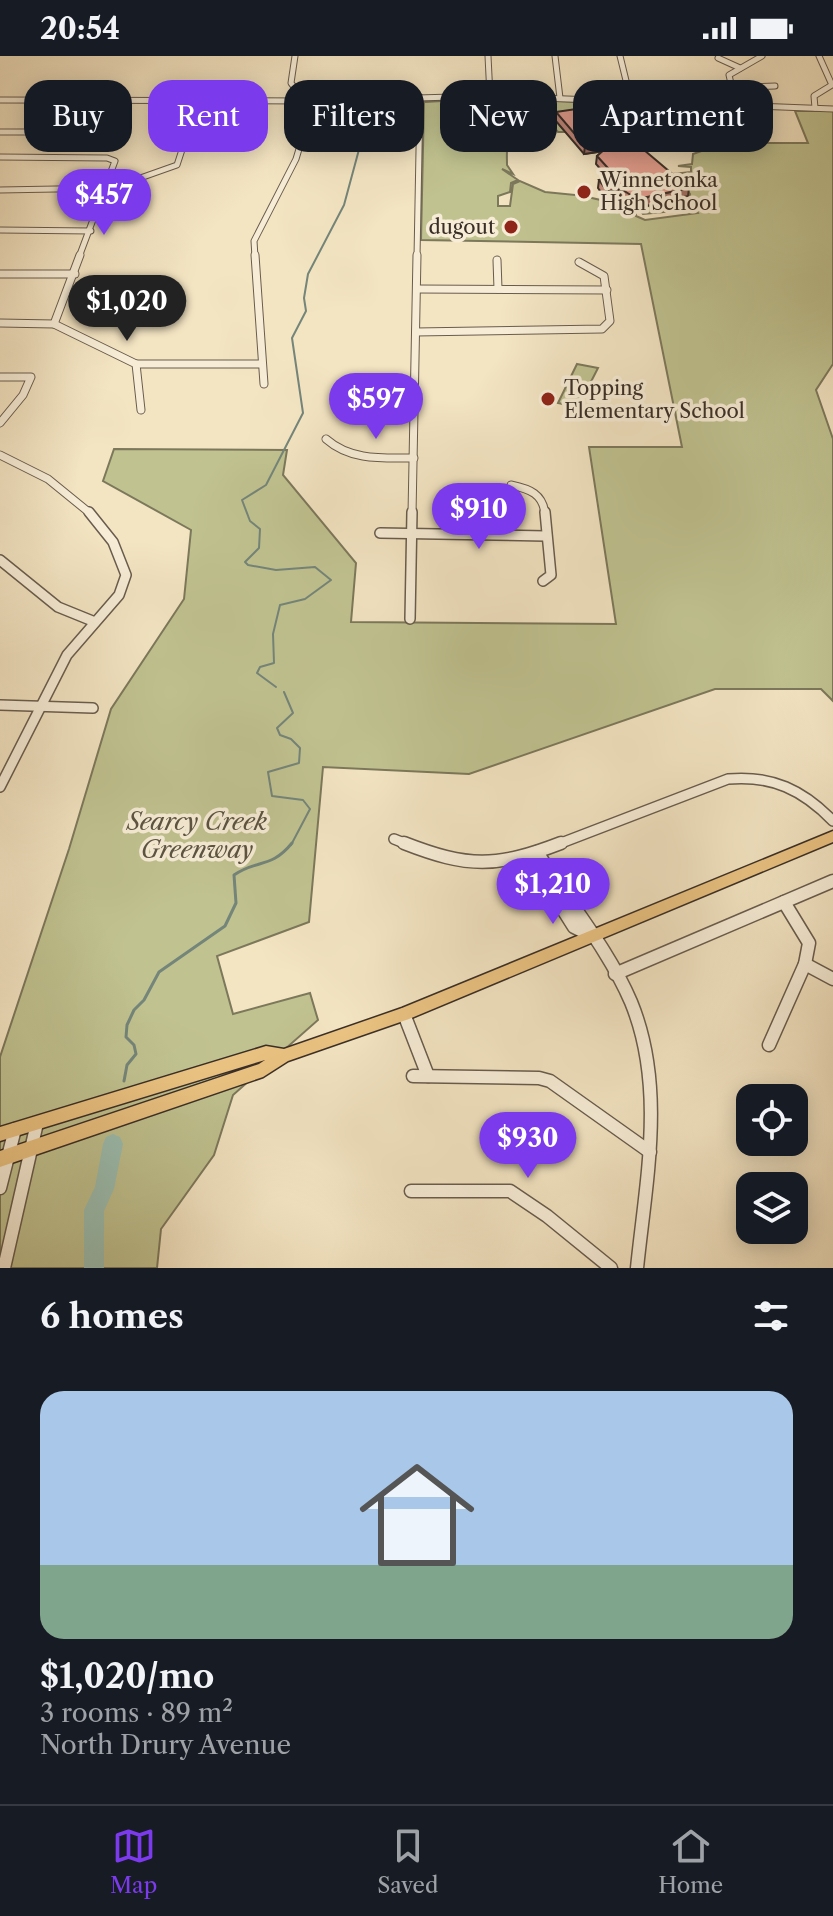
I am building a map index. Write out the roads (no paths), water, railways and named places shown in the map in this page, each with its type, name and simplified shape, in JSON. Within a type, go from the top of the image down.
[{"type":"main road","points":[[4,1157],[263,1070],[284,1056],[404,1014],[833,836]]},
{"type":"main road","points":[[7,1131],[266,1053],[284,1056]]},
{"type":"street","points":[[291,80],[295,56]]},
{"type":"street","points":[[488,56],[489,80]]},
{"type":"street","points":[[555,56],[560,98]]},
{"type":"street","points":[[620,56],[626,80]]},
{"type":"street","points":[[730,80],[729,75],[762,56]]},
{"type":"street","points":[[814,107],[814,96],[832,85],[819,56]]},
{"type":"street","points":[[718,58],[740,68]]},
{"type":"street","points":[[557,98],[573,99]]},
{"type":"street","points":[[0,100],[148,101]]},
{"type":"street","points":[[773,105],[833,107]]},
{"type":"street","points":[[0,132],[24,132]]},
{"type":"street","points":[[0,190],[106,189],[177,165],[181,152]]},
{"type":"street","points":[[264,384],[254,241],[296,152]]},
{"type":"street","points":[[410,619],[419,152]]},
{"type":"street","points":[[0,157],[115,161],[54,324]]},
{"type":"street","points":[[0,230],[91,231]]},
{"type":"street","points":[[497,260],[498,289]]},
{"type":"street","points":[[416,332],[598,331],[610,321],[607,290],[601,272],[579,262]]},
{"type":"street","points":[[0,274],[75,274]]},
{"type":"street","points":[[417,289],[607,290]]},
{"type":"street","points":[[0,323],[54,324],[136,364],[262,364]]},
{"type":"street","points":[[136,364],[141,410]]},
{"type":"street","points":[[0,377],[31,377],[23,395],[0,423]]},
{"type":"street","points":[[326,439],[337,449],[353,454],[414,458]]},
{"type":"street","points":[[0,455],[38,473],[67,492],[97,519],[113,542],[126,575],[119,595],[67,655],[0,787]]},
{"type":"street","points":[[511,485],[531,489],[545,507],[545,536],[551,575],[543,581]]},
{"type":"street","points":[[380,533],[545,536]]},
{"type":"street","points":[[0,560],[58,607],[95,622]]},
{"type":"street","points":[[0,705],[93,708]]},
{"type":"street","points":[[394,839],[429,855],[465,863],[495,863],[537,852],[740,777],[785,783],[805,793],[833,821]]},
{"type":"street","points":[[537,852],[560,890],[557,900],[574,927],[594,937],[632,1004],[648,1055],[652,1082],[650,1152],[637,1268]]},
{"type":"street","points":[[615,974],[833,881]]},
{"type":"street","points":[[769,1045],[805,964],[809,943],[784,902]]},
{"type":"street","points":[[805,964],[833,979]]},
{"type":"street","points":[[404,1014],[428,1076]]},
{"type":"street","points":[[413,1076],[539,1078],[550,1081],[650,1152]]},
{"type":"street","points":[[4,1268],[37,1123]]},
{"type":"street","points":[[0,1188],[7,1131]]},
{"type":"street","points":[[411,1191],[510,1191],[547,1216],[611,1268]]},
{"type":"waterway","points":[[276,687],[257,673],[260,667],[274,663],[273,634],[280,605],[305,599],[331,580],[315,567],[276,570],[248,565],[245,562],[259,548],[260,529],[250,521],[242,500],[266,485],[303,413],[292,338],[306,311],[304,298],[308,274],[344,205],[358,152]]},
{"type":"waterway","points":[[284,692],[293,713],[277,728],[280,735],[291,739],[300,748],[299,763],[268,772],[272,796],[303,800],[310,809],[291,845]]},
{"type":"waterway","points":[[124,1081],[127,1065],[136,1054],[134,1045],[126,1037],[127,1025],[159,972],[225,926],[236,903],[234,875],[277,857],[292,843]]},
{"type":"waterway","points":[[94,1268],[94,1210],[104,1189],[113,1144]]},
{"type":"place","name":"Winnetonka High School","points":[[584,192]]},
{"type":"place","name":"dugout","points":[[511,227]]},
{"type":"place","name":"Topping Elementary School","points":[[548,399]]},
{"type":"park label","name":"Searcy Creek Greenway","points":[[197,836]]}]
